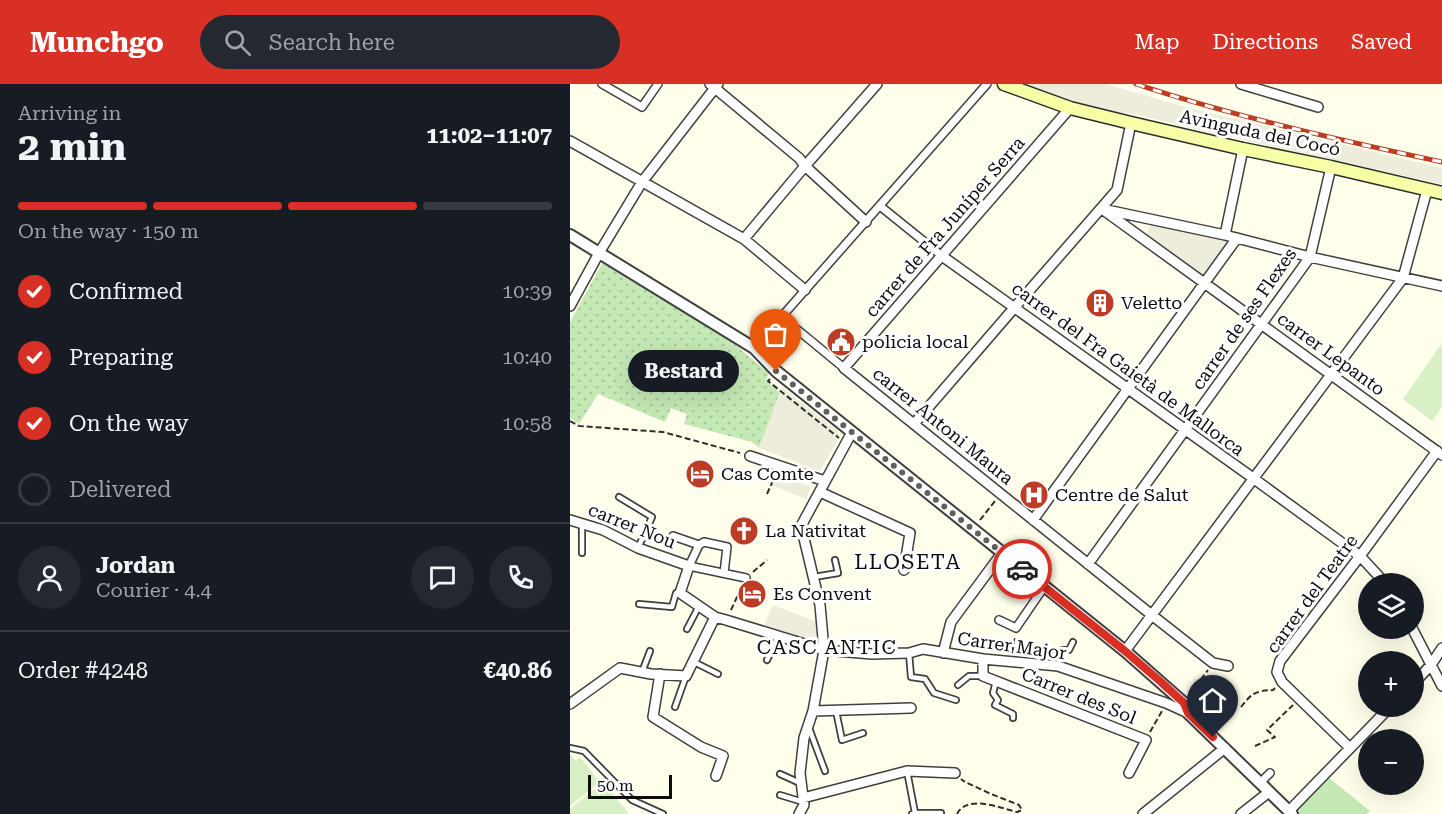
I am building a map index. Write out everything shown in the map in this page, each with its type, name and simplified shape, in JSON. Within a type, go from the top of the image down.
[{"type":"main road","name":"Avinguda del Cocó","points":[[1004,84],[1070,108],[1442,193]]},
{"type":"street","points":[[602,84],[642,106],[658,84]]},
{"type":"street","points":[[744,239],[877,84]]},
{"type":"street","points":[[754,348],[987,84]]},
{"type":"street","points":[[1241,84],[1318,107]]},
{"type":"street","points":[[570,306],[642,182],[715,85],[799,158],[866,222]]},
{"type":"street","name":"carrer de Fra Juníper Serra","points":[[844,368],[1070,108]]},
{"type":"street","points":[[914,424],[1117,190],[1131,123]]},
{"type":"street","points":[[570,141],[744,239],[805,290]]},
{"type":"street","points":[[1226,236],[1243,149]]},
{"type":"street","name":"carrer de ses Flexes","points":[[1088,564],[1310,257],[1331,167]]},
{"type":"street","points":[[1125,651],[1403,278],[1426,190]]},
{"type":"street","name":"carrer del Fra Gaietà de Mallorca","points":[[880,206],[942,256],[1360,556],[1376,573]]},
{"type":"street","points":[[1102,209],[1442,286]]},
{"type":"street","name":"carrer Lepanto","points":[[1102,209],[1439,453]]},
{"type":"street","points":[[570,235],[754,348],[776,371],[1125,651],[1186,708],[1290,813],[1380,717]]},
{"type":"street","points":[[1033,520],[1237,238]]},
{"type":"street","name":"carrer Antoni Maura","points":[[782,316],[1153,616],[1213,663],[1228,666]]},
{"type":"street","points":[[799,814],[804,805],[800,773],[804,738],[813,711],[824,650],[820,604],[801,526],[852,432]]},
{"type":"street","name":"carrer del Teatre","points":[[1350,748],[1282,682],[1277,672],[1280,661],[1439,453]]},
{"type":"street","points":[[750,456],[825,481]]},
{"type":"street","points":[[820,492],[910,533],[904,570]]},
{"type":"street","name":"carrer Nou","points":[[570,520],[603,530],[638,548],[689,566],[680,593]]},
{"type":"street","points":[[672,536],[699,545]]},
{"type":"street","points":[[724,573],[727,547],[704,542],[699,545],[689,566],[746,579]]},
{"type":"street","points":[[943,653],[951,622],[1002,553]]},
{"type":"street","points":[[999,620],[1016,628],[1044,586]]},
{"type":"street","name":"Carrer Major","points":[[680,593],[715,616],[824,650],[872,654],[909,653],[923,649],[983,659],[1058,666],[1186,708]]},
{"type":"street","points":[[570,704],[620,668],[686,676],[715,616]]},
{"type":"street","points":[[1418,639],[1442,686]]},
{"type":"street","points":[[1424,672],[1442,648]]},
{"type":"street","points":[[983,659],[983,675]]},
{"type":"street","points":[[660,674],[652,717],[701,747],[723,756],[716,776]]},
{"type":"street","name":"Carrer des Sol","points":[[983,675],[1146,740]]},
{"type":"street","points":[[813,711],[911,708]]},
{"type":"street","points":[[1129,772],[1146,740]]},
{"type":"street","points":[[1143,814],[1225,748]]},
{"type":"street","points":[[803,800],[908,771],[955,773]]},
{"type":"street","points":[[1260,783],[1270,773]]},
{"type":"street","points":[[1241,814],[1269,792]]},
{"type":"lane","points":[[620,497],[652,517],[638,548]]},
{"type":"lane","points":[[582,523],[582,553]]},
{"type":"lane","points":[[814,578],[838,573],[835,560]]},
{"type":"lane","points":[[639,604],[672,607],[676,593],[680,593]]},
{"type":"lane","points":[[687,629],[699,606]]},
{"type":"lane","points":[[767,660],[778,636]]},
{"type":"lane","points":[[1058,666],[1062,650],[1069,650],[1073,642]]},
{"type":"lane","points":[[642,672],[650,651]]},
{"type":"lane","points":[[909,653],[912,677],[925,679],[934,693],[956,700]]},
{"type":"lane","points":[[693,662],[718,674]]},
{"type":"lane","points":[[958,685],[969,676],[983,675]]},
{"type":"lane","points":[[675,706],[686,676]]},
{"type":"lane","points":[[996,681],[993,693],[998,700],[995,705],[1013,714],[1013,718]]},
{"type":"lane","points":[[836,711],[842,741],[863,733]]},
{"type":"lane","points":[[808,726],[825,771]]},
{"type":"lane","points":[[570,748],[584,751],[632,800],[663,814]]},
{"type":"lane","points":[[908,771],[914,813],[941,813]]},
{"type":"lane","points":[[780,774],[801,783]]},
{"type":"lane","points":[[780,795],[803,800]]},
{"type":"path","points":[[570,420],[579,426],[663,432],[750,456]]},
{"type":"path","points":[[767,494],[776,474]]},
{"type":"path","points":[[973,529],[1001,494]]},
{"type":"path","points":[[726,620],[746,579],[767,560]]},
{"type":"path","points":[[1011,662],[1016,628]]},
{"type":"path","points":[[1186,708],[1213,663]]},
{"type":"path","points":[[1241,708],[1250,695],[1273,690],[1282,682]]},
{"type":"path","points":[[1255,746],[1275,737],[1267,730],[1299,698]]},
{"type":"path","points":[[1146,740],[1166,703]]},
{"type":"path","points":[[955,773],[965,782],[1019,805],[1022,810],[1017,812],[970,803],[962,807],[957,814]]},
{"type":"green space","points":[[603,262],[706,321],[769,373],[766,380],[780,393],[759,448],[752,442],[684,424],[687,414],[671,408],[665,422],[598,394],[579,424],[570,418],[570,322]]},
{"type":"green space","points":[[1442,343],[1442,407],[1432,421],[1403,399]]},
{"type":"green space","points":[[570,754],[576,761],[580,757],[600,782],[570,806]]},
{"type":"green space","points":[[1324,774],[1370,811],[1367,814],[1292,814]]},
{"type":"green space","points":[[603,782],[629,814],[570,814],[570,809]]},
{"type":"shaded area","points":[[1021,84],[1106,84],[1189,108],[1442,168],[1442,184],[1134,114],[1070,108]]},
{"type":"shaded area","points":[[1153,220],[1237,238],[1205,283],[1144,240]]},
{"type":"shaded area","points":[[782,387],[837,430],[839,438],[820,471],[759,448]]},
{"type":"shaded area","points":[[768,471],[811,487],[806,499],[764,482]]},
{"type":"shaded area","points":[[773,605],[817,622],[818,630],[815,637],[803,643],[761,631]]},
{"type":"railway","points":[[1136,84],[1249,117],[1442,162]]},
{"type":"way so far","points":[[776,371],[1022,569]]},
{"type":"place","name":"Veletto","points":[[1100,303]]},
{"type":"place","name":"policia local","points":[[841,342]]},
{"type":"place","name":"Bestard","points":[[776,371]]},
{"type":"place","name":"Cas Comte","points":[[700,474]]},
{"type":"place","name":"Centre de Salut","points":[[1034,495]]},
{"type":"place","name":"La Nativitat","points":[[744,531]]},
{"type":"place","name":"Es Convent","points":[[752,594]]},
{"type":"district","name":"LLOSETA","points":[[908,562]]},
{"type":"district","name":"CASC ANTIC","points":[[827,647]]},
{"type":"route","points":[[1022,569],[1161,682],[1184,703],[1188,713],[1213,737]]}]
